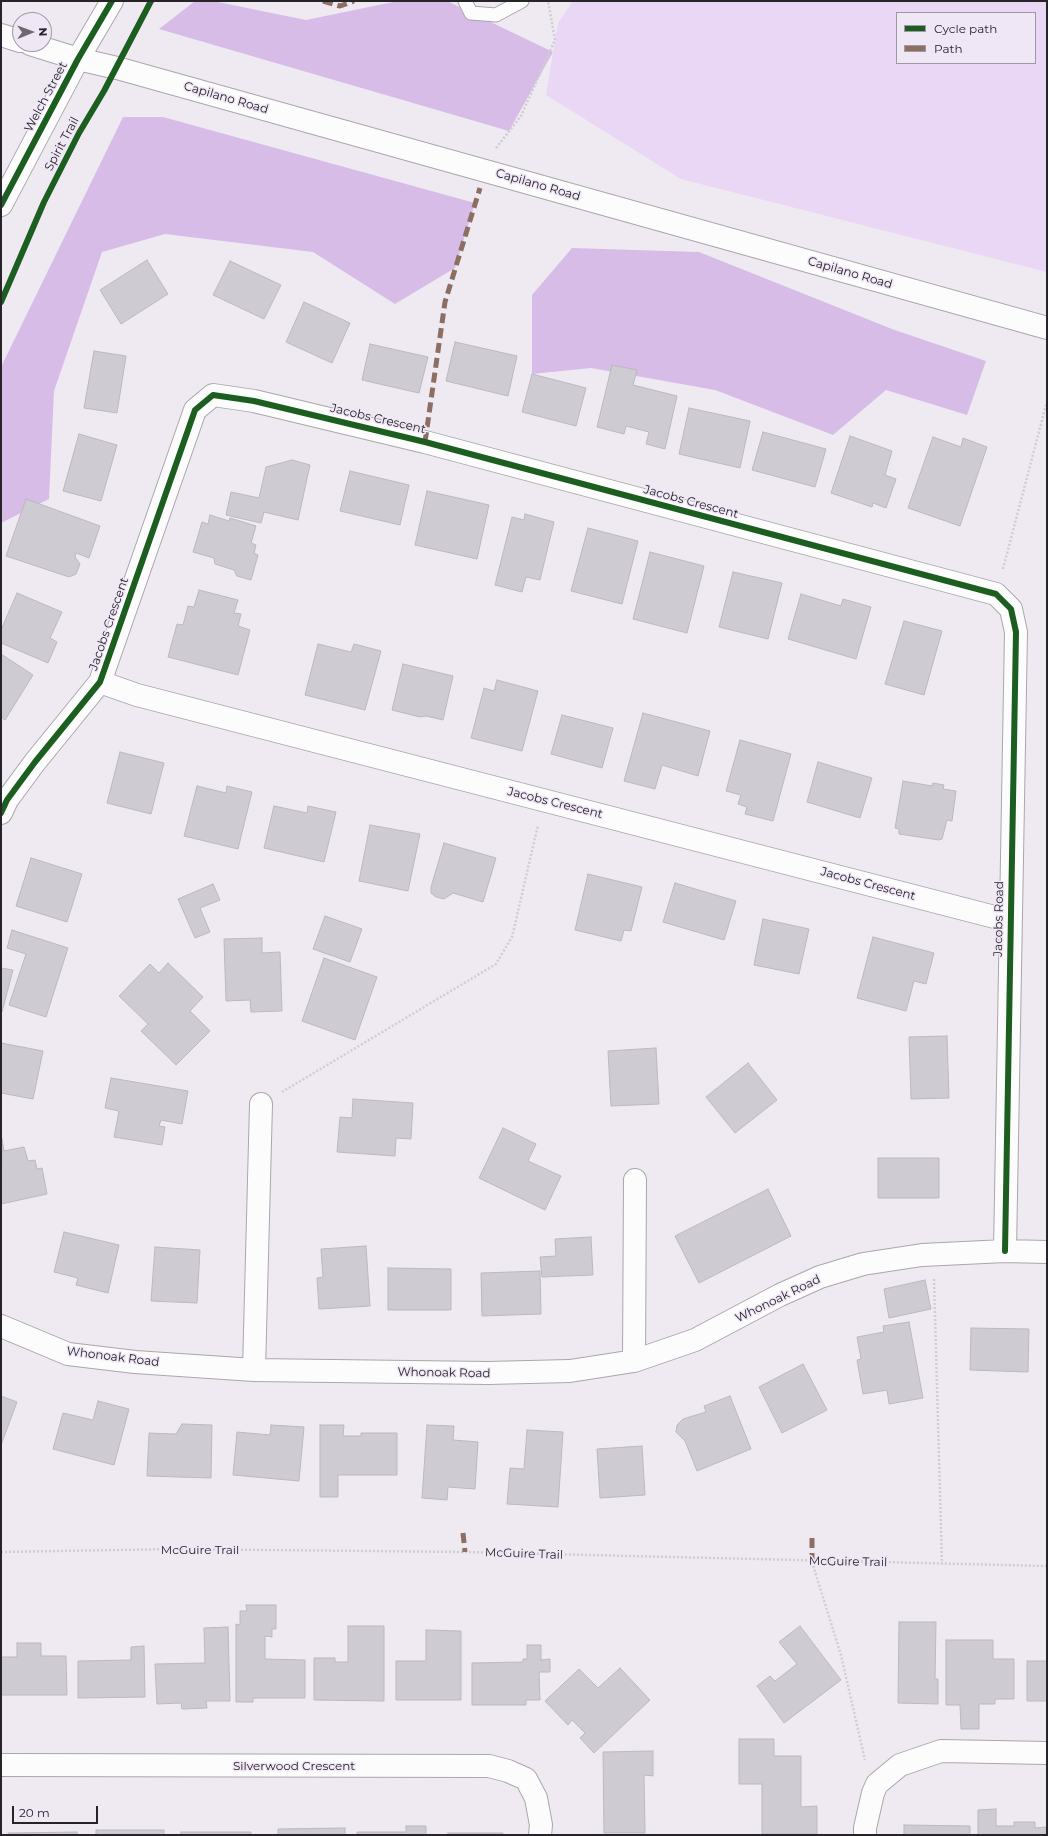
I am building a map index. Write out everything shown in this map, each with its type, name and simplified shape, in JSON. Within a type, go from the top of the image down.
[{"type":"street","name":"Welch Street","points":[[1,205],[78,59],[112,1]]},
{"type":"street","points":[[1,35],[12,38]]},
{"type":"street","name":"Capilano Road","points":[[52,51],[1047,328]]},
{"type":"street","name":"Jacobs Crescent","points":[[1,813],[7,800],[100,682],[195,410],[213,395],[254,401],[425,442],[996,594]]},
{"type":"street","name":"Jacobs Road","points":[[996,594],[1011,608],[1016,632],[1005,1252]]},
{"type":"street","name":"Jacobs Crescent","points":[[100,682],[138,695],[1010,921]]},
{"type":"street","points":[[254,1370],[261,1104]]},
{"type":"street","points":[[634,1360],[636,1180]]},
{"type":"street","name":"Whonoak Road","points":[[1,1326],[68,1354],[135,1362],[254,1370],[488,1373],[570,1371],[634,1360],[695,1340],[780,1295],[820,1277],[863,1264],[934,1255],[1047,1252]]},
{"type":"street","points":[[865,1835],[865,1828],[873,1793],[877,1784],[900,1765],[941,1751],[1047,1753]]},
{"type":"street","name":"Silverwood Crescent","points":[[1,1765],[489,1766],[508,1771],[526,1779],[536,1798],[540,1835]]},
{"type":"lane","points":[[466,1],[471,12],[496,15],[522,1]]},
{"type":"path","points":[[499,142],[521,116],[555,40],[548,1]]},
{"type":"path","points":[[996,594],[1047,401]]},
{"type":"path","points":[[261,1104],[496,964],[512,937],[543,800]]},
{"type":"path","points":[[934,1255],[942,1564]]},
{"type":"path","points":[[812,1562],[841,1655],[873,1793]]},
{"type":"shaded area","points":[[195,1],[213,1],[306,20],[398,1],[447,1],[553,52],[509,131],[159,29]]},
{"type":"shaded area","points":[[573,1],[1047,1],[1047,272],[681,179],[546,95],[558,23]]},
{"type":"shaded area","points":[[123,117],[163,117],[475,203],[455,268],[395,304],[313,252],[165,234],[102,252],[54,391],[49,499],[1,523],[1,367]]},
{"type":"shaded area","points":[[572,248],[699,252],[892,329],[986,361],[967,415],[886,390],[833,435],[715,390],[591,368],[532,374],[532,295]]},
{"type":"building","points":[[147,260],[168,294],[121,324],[100,290]]},
{"type":"building","points":[[230,261],[281,285],[264,319],[213,295]]},
{"type":"building","points":[[304,302],[350,323],[332,363],[286,342]]},
{"type":"building","points":[[455,342],[517,356],[508,396],[446,381]]},
{"type":"building","points":[[370,344],[428,357],[419,393],[362,380]]},
{"type":"building","points":[[94,351],[126,356],[117,413],[84,408]]},
{"type":"building","points":[[612,365],[637,370],[633,385],[677,396],[665,449],[646,444],[649,432],[626,426],[624,434],[597,427]]},
{"type":"building","points":[[532,374],[586,388],[576,426],[522,412]]},
{"type":"building","points":[[689,408],[750,421],[740,468],[679,454]]},
{"type":"building","points":[[763,432],[826,449],[815,487],[752,470]]},
{"type":"building","points":[[79,434],[117,445],[101,501],[63,491]]},
{"type":"building","points":[[850,436],[892,451],[885,475],[896,479],[886,508],[873,503],[872,507],[831,493]]},
{"type":"building","points":[[933,437],[961,447],[963,438],[987,447],[960,526],[908,508]]},
{"type":"building","points":[[292,460],[310,465],[298,520],[264,512],[261,523],[226,515],[231,492],[259,498],[266,467]]},
{"type":"building","points":[[350,471],[409,485],[400,525],[340,511]]},
{"type":"building","points":[[427,491],[489,505],[477,559],[415,545]]},
{"type":"building","points":[[26,499],[100,526],[89,558],[76,553],[75,557],[80,564],[76,574],[69,577],[6,556]]},
{"type":"building","points":[[525,514],[554,522],[540,580],[526,577],[522,592],[495,585],[512,517],[524,520]]},
{"type":"building","points":[[210,515],[229,521],[230,518],[256,526],[251,543],[256,545],[254,553],[258,555],[251,580],[237,576],[234,570],[215,564],[214,558],[193,552],[202,522],[208,524]]},
{"type":"building","points":[[588,528],[638,541],[622,604],[571,591]]},
{"type":"building","points":[[650,552],[704,566],[687,633],[633,619]]},
{"type":"building","points":[[733,572],[782,583],[768,639],[719,627]]},
{"type":"building","points":[[199,590],[238,600],[234,613],[241,614],[238,626],[250,630],[238,675],[168,657],[177,624],[183,625],[188,606],[194,607]]},
{"type":"building","points":[[17,593],[62,612],[50,638],[57,642],[48,663],[1,643],[1,630]]},
{"type":"building","points":[[801,594],[841,606],[843,599],[871,607],[856,659],[788,639]]},
{"type":"building","points":[[904,621],[942,631],[924,695],[885,684]]},
{"type":"building","points":[[318,644],[351,652],[354,644],[381,651],[365,710],[305,695]]},
{"type":"building","points":[[1,654],[33,675],[5,720],[1,717]]},
{"type":"building","points":[[403,664],[453,676],[443,720],[426,716],[420,717],[392,710]]},
{"type":"building","points":[[497,680],[538,691],[522,751],[471,738],[484,688],[494,691]]},
{"type":"building","points":[[643,713],[710,731],[698,776],[662,765],[655,789],[624,781]]},
{"type":"building","points":[[562,715],[613,728],[602,768],[551,754]]},
{"type":"building","points":[[740,740],[791,754],[773,821],[745,814],[747,807],[738,804],[741,795],[726,791]]},
{"type":"building","points":[[120,752],[164,763],[151,814],[107,803]]},
{"type":"building","points":[[818,762],[872,778],[860,818],[807,802]]},
{"type":"building","points":[[903,781],[932,786],[933,783],[944,785],[943,789],[956,791],[952,821],[947,820],[942,839],[939,840],[899,834],[899,829],[895,828]]},
{"type":"building","points":[[197,786],[226,793],[227,786],[252,792],[238,849],[184,836]]},
{"type":"building","points":[[274,806],[307,813],[308,806],[336,812],[324,862],[264,848]]},
{"type":"building","points":[[370,825],[420,834],[408,891],[359,881]]},
{"type":"building","points":[[444,843],[496,858],[483,902],[453,893],[444,899],[436,897],[431,893],[431,887]]},
{"type":"building","points":[[31,858],[82,874],[67,922],[16,906]]},
{"type":"building","points":[[588,874],[642,887],[631,931],[624,930],[621,941],[575,930]]},
{"type":"building","points":[[675,883],[736,901],[724,940],[663,922]]},
{"type":"building","points":[[213,884],[220,900],[200,908],[210,932],[195,938],[178,899]]},
{"type":"building","points":[[325,916],[362,929],[350,962],[313,949]]},
{"type":"building","points":[[763,919],[809,929],[799,974],[754,965]]},
{"type":"building","points":[[12,930],[68,948],[46,1017],[9,1005],[26,954],[7,948]]},
{"type":"building","points":[[873,937],[934,953],[926,984],[914,981],[906,1011],[857,998]]},
{"type":"building","points":[[262,938],[262,953],[280,952],[282,1011],[251,1012],[250,1000],[226,1001],[224,939]]},
{"type":"building","points":[[324,958],[377,977],[355,1040],[302,1021]]},
{"type":"building","points":[[168,963],[203,997],[190,1011],[210,1031],[176,1065],[141,1031],[148,1024],[119,996],[150,964],[159,973]]},
{"type":"building","points":[[1,968],[13,970],[2,1012],[1,1011]]},
{"type":"building","points":[[947,1036],[949,1098],[911,1099],[909,1037]]},
{"type":"building","points":[[1,1043],[43,1051],[33,1099],[1,1093]]},
{"type":"building","points":[[656,1048],[659,1104],[611,1106],[608,1051]]},
{"type":"building","points":[[748,1063],[777,1100],[735,1133],[706,1097]]},
{"type":"building","points":[[111,1078],[188,1091],[182,1124],[161,1120],[159,1126],[165,1127],[162,1145],[114,1137],[119,1111],[105,1108]]},
{"type":"building","points":[[353,1099],[413,1103],[411,1139],[396,1138],[395,1156],[337,1152],[340,1117],[352,1118]]},
{"type":"building","points":[[503,1128],[536,1144],[528,1161],[561,1176],[545,1210],[479,1178]]},
{"type":"building","points":[[2,1139],[4,1151],[24,1147],[28,1161],[35,1160],[37,1169],[42,1168],[47,1194],[1,1204]]},
{"type":"building","points":[[878,1158],[939,1158],[939,1198],[878,1198]]},
{"type":"building","points":[[768,1189],[791,1236],[699,1283],[675,1236]]},
{"type":"building","points":[[64,1232],[119,1245],[108,1293],[76,1285],[78,1278],[54,1272]]},
{"type":"building","points":[[591,1237],[593,1275],[542,1277],[540,1257],[556,1256],[555,1239]]},
{"type":"building","points":[[366,1246],[370,1306],[319,1309],[317,1278],[323,1277],[321,1249]]},
{"type":"building","points":[[155,1247],[200,1250],[197,1303],[151,1301]]},
{"type":"building","points":[[388,1268],[451,1269],[451,1310],[388,1310]]},
{"type":"building","points":[[540,1271],[541,1314],[482,1316],[481,1273]]},
{"type":"building","points":[[925,1280],[931,1309],[889,1318],[884,1289]]},
{"type":"building","points":[[909,1322],[923,1398],[889,1404],[887,1390],[863,1394],[857,1360],[861,1359],[857,1337],[884,1332],[883,1326]]},
{"type":"building","points":[[971,1328],[1029,1329],[1028,1372],[970,1370]]},
{"type":"building","points":[[803,1364],[827,1410],[782,1433],[759,1387]]},
{"type":"building","points":[[1,1396],[17,1402],[1,1445]]},
{"type":"building","points":[[730,1396],[751,1449],[697,1471],[685,1441],[676,1432],[677,1425],[683,1419],[706,1412],[704,1406]]},
{"type":"building","points":[[98,1401],[129,1409],[114,1465],[53,1449],[63,1413],[93,1420]]},
{"type":"building","points":[[182,1424],[212,1425],[211,1478],[147,1476],[149,1433],[176,1434]]},
{"type":"building","points":[[271,1425],[304,1427],[299,1481],[233,1475],[237,1432],[270,1435]]},
{"type":"building","points":[[320,1425],[344,1425],[343,1436],[361,1436],[361,1433],[397,1433],[397,1475],[338,1475],[338,1497],[320,1497]]},
{"type":"building","points":[[427,1425],[454,1426],[453,1440],[478,1442],[475,1489],[448,1487],[447,1500],[422,1498]]},
{"type":"building","points":[[527,1430],[563,1432],[558,1507],[507,1504],[510,1468],[524,1469]]},
{"type":"building","points":[[642,1446],[645,1495],[600,1498],[597,1449]]},
{"type":"building","points":[[246,1605],[276,1605],[276,1629],[272,1629],[272,1637],[265,1636],[265,1659],[305,1660],[305,1698],[253,1698],[253,1702],[236,1702],[236,1624],[240,1625],[240,1611],[247,1611]]},
{"type":"building","points":[[899,1622],[936,1622],[935,1679],[938,1679],[938,1704],[898,1703]]},
{"type":"building","points":[[348,1626],[384,1626],[384,1701],[314,1700],[314,1658],[335,1658],[335,1662],[348,1662]]},
{"type":"building","points":[[800,1626],[841,1680],[784,1723],[757,1686],[770,1676],[775,1681],[797,1664],[779,1642]]},
{"type":"building","points":[[228,1627],[230,1701],[206,1701],[207,1708],[182,1709],[181,1703],[157,1704],[155,1664],[205,1663],[204,1628]]},
{"type":"building","points":[[426,1630],[461,1631],[461,1700],[396,1700],[396,1661],[426,1661]]},
{"type":"building","points":[[946,1640],[993,1640],[993,1659],[1014,1659],[1014,1699],[995,1699],[995,1704],[979,1704],[979,1729],[961,1729],[960,1705],[946,1705]]},
{"type":"building","points":[[17,1643],[41,1643],[41,1656],[66,1656],[67,1695],[1,1695],[1,1657],[17,1657]]},
{"type":"building","points":[[527,1645],[541,1645],[541,1660],[550,1659],[550,1672],[539,1672],[540,1700],[526,1700],[526,1705],[472,1705],[472,1663],[523,1662],[523,1659],[527,1659]]},
{"type":"building","points":[[144,1646],[145,1697],[78,1698],[78,1661],[131,1660],[131,1647]]},
{"type":"building","points":[[1027,1661],[1047,1661],[1047,1701],[1027,1701]]},
{"type":"building","points":[[620,1668],[650,1700],[594,1753],[580,1738],[585,1733],[572,1720],[568,1725],[545,1701],[579,1669],[598,1688]]},
{"type":"building","points":[[739,1739],[774,1739],[774,1756],[801,1756],[801,1807],[817,1806],[817,1834],[762,1834],[762,1784],[739,1784]]},
{"type":"building","points":[[653,1751],[653,1776],[644,1775],[645,1833],[604,1833],[603,1752]]},
{"type":"building","points":[[996,1809],[996,1826],[1014,1826],[1014,1822],[1035,1822],[1035,1828],[1046,1827],[1046,1835],[978,1835],[978,1810]]},
{"type":"building","points":[[904,1825],[970,1826],[970,1835],[904,1835]]},
{"type":"building","points":[[406,1826],[426,1826],[426,1835],[357,1835],[357,1832],[406,1832]]},
{"type":"building","points":[[345,1828],[345,1835],[278,1835],[278,1829]]},
{"type":"building","points":[[96,1830],[164,1830],[164,1835],[96,1835]]},
{"type":"building","points":[[77,1832],[77,1835],[8,1835],[8,1833]]},
{"type":"building","points":[[181,1832],[251,1832],[251,1835],[181,1835]]},
{"type":"building","points":[[448,1833],[503,1833],[503,1835],[448,1835]]},
{"type":"marked path","points":[[323,1],[340,6],[354,1]]},
{"type":"marked path","points":[[425,442],[445,302],[480,188]]},
{"type":"marked path","points":[[463,1533],[465,1552]]},
{"type":"marked path","points":[[812,1538],[812,1562]]},
{"type":"cycle path","points":[[1,205],[78,59],[112,1]]},
{"type":"cycle path","name":"Spirit Trail","points":[[1,302],[44,202],[79,133],[104,91],[151,1]]},
{"type":"cycle path","points":[[1,813],[7,800],[35,762],[100,682],[195,410],[213,395],[254,401],[425,442],[996,594],[1011,609],[1016,632],[1005,1251]]}]
